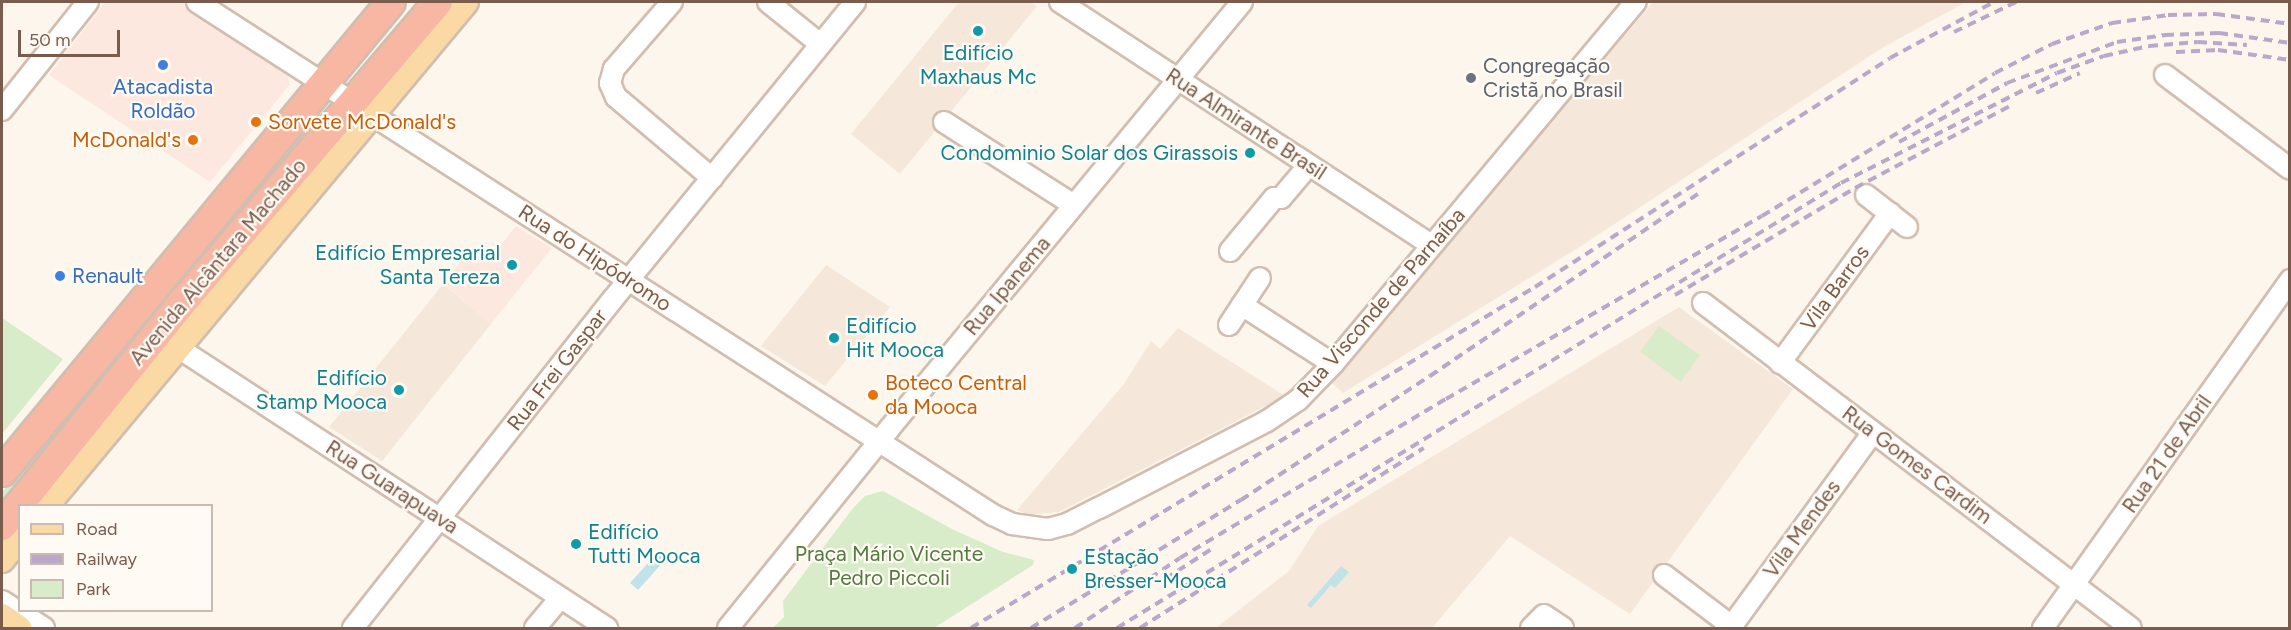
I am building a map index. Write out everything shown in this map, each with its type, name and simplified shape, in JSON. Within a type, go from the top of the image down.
[{"type":"highway","name":"Avenida Alcântara Machado","points":[[2,472],[391,2]]},
{"type":"highway","name":"Avenida Alcântara Machado","points":[[20,504],[176,310],[362,108],[438,2]]},
{"type":"highway","name":"Avenida Alcântara Machado","points":[[2,526],[18,506]]},
{"type":"main road","name":"Avenida Alcântara Machado","points":[[48,504],[177,347],[362,108],[466,2]]},
{"type":"main road","points":[[2,560],[18,540]]},
{"type":"main road","points":[[2,616],[20,628]]},
{"type":"street","points":[[2,110],[88,2]]},
{"type":"street","name":"Rua do Hipódromo","points":[[197,2],[993,515]]},
{"type":"street","points":[[672,2],[614,69],[610,83],[615,97],[712,178]]},
{"type":"street","points":[[768,2],[820,44]]},
{"type":"street","name":"Rua Frei Gaspar","points":[[362,625],[440,518],[629,279],[855,2]]},
{"type":"street","name":"Rua Almirante Brasil","points":[[1060,2],[1431,245]]},
{"type":"street","name":"Rua Ipanema","points":[[728,628],[832,503],[879,441],[1242,2]]},
{"type":"street","name":"Rua Visconde de Parnaíba","points":[[993,515],[1012,524],[1033,528],[1048,529],[1066,524],[1282,412],[1333,364],[1636,2]]},
{"type":"street","points":[[2165,75],[2289,169]]},
{"type":"street","points":[[944,122],[1074,205]]},
{"type":"street","points":[[1230,251],[1274,198],[1281,198],[1309,165]]},
{"type":"street","points":[[1866,195],[1907,227]]},
{"type":"street","name":"Vila Barros","points":[[1780,363],[1890,213]]},
{"type":"street","points":[[1229,325],[1260,278]]},
{"type":"street","name":"Rua 21 de Abril","points":[[2043,628],[2289,280]]},
{"type":"street","name":"Rua Gomes Cardim","points":[[1703,303],[2131,628]]},
{"type":"street","points":[[1242,305],[1333,364]]},
{"type":"street","name":"Rua Guarapuava","points":[[177,347],[607,628]]},
{"type":"street","name":"Vila Mendes","points":[[1664,575],[1733,628],[1874,432]]},
{"type":"street","points":[[535,628],[560,598]]},
{"type":"street","points":[[2,601],[18,611]]},
{"type":"street","points":[[19,612],[44,628]]},
{"type":"street","points":[[1531,628],[1544,615],[1563,628]]},
{"type":"shaded area","points":[[105,2],[182,2],[286,70],[290,84],[260,121],[255,118],[252,122],[256,126],[210,182],[49,75]]},
{"type":"shaded area","points":[[959,2],[1029,2],[1037,6],[900,174],[851,134]]},
{"type":"shaded area","points":[[1653,2],[1966,2],[1882,48],[1578,248],[1343,393],[1331,382]]},
{"type":"shaded area","points":[[516,226],[552,248],[491,324],[443,284],[469,251],[486,263]]},
{"type":"shaded area","points":[[826,265],[890,307],[825,386],[761,346]]},
{"type":"shaded area","points":[[443,284],[491,324],[382,461],[329,427]]},
{"type":"shaded area","points":[[1679,307],[1793,389],[1630,614],[1510,536],[1432,628],[1216,628],[1289,571],[1318,526]]},
{"type":"shaded area","points":[[1178,328],[1285,396],[1059,512],[1029,515],[1017,510],[1124,384],[1151,341],[1160,349]]},
{"type":"green space","points":[[316,111],[323,116],[2,506],[2,492]]},
{"type":"green space","points":[[2,318],[63,359],[2,434]]},
{"type":"green space","points":[[1659,326],[1700,355],[1681,382],[1640,352]]},
{"type":"green space","name":"Praça Mário Vicente Pedro Piccoli","points":[[883,491],[952,529],[1003,552],[1034,560],[1033,565],[934,628],[773,628],[784,617],[783,601],[853,508],[865,496]]},
{"type":"water","points":[[658,552],[666,559],[638,590],[630,583]]},
{"type":"water","points":[[1341,566],[1349,572],[1335,588],[1331,585],[1311,608],[1307,605]]},
{"type":"railway","points":[[971,628],[1535,287],[1890,58],[1994,2]]},
{"type":"railway","points":[[1954,32],[2016,2]]},
{"type":"railway","points":[[1075,628],[1180,558],[1446,399],[1762,216],[1995,73],[2052,44],[2112,23],[2168,15],[2216,14],[2290,24]]},
{"type":"railway","points":[[1899,142],[2007,83],[2117,42],[2165,35],[2219,33],[2290,43]]},
{"type":"railway","points":[[1117,628],[1841,183],[2057,73],[2104,56],[2149,46],[2198,42],[2247,45]]},
{"type":"railway","points":[[2176,52],[2218,50],[2290,60]]},
{"type":"railway","points":[[2036,93],[2080,73]]},
{"type":"railway","points":[[1675,295],[1855,188],[2012,105]]},
{"type":"railway","points":[[1031,628],[1241,500],[1430,376],[1698,194]]},
{"type":"railway","points":[[1140,628],[1424,448]]},
{"type":"railway","points":[[1165,579],[1210,550]]},
{"type":"place","name":"Edifício Maxhaus Mc","points":[[978,31]]},
{"type":"place","name":"Atacadista Roldão","points":[[163,65]]},
{"type":"place","name":"Congregação Cristã no Brasil","points":[[1471,78]]},
{"type":"place","name":"Sorvete McDonald's","points":[[256,122]]},
{"type":"place","name":"McDonald's","points":[[193,140]]},
{"type":"place","name":"Condominio Solar dos Girassois","points":[[1250,153]]},
{"type":"place","name":"Edifício Empresarial Santa Tereza","points":[[512,265]]},
{"type":"place","name":"Renault","points":[[60,276]]},
{"type":"place","name":"Edifício Hit Mooca","points":[[834,338]]},
{"type":"place","name":"Edifício Stamp Mooca","points":[[399,390]]},
{"type":"place","name":"Boteco Central da Mooca","points":[[873,395]]},
{"type":"place","name":"Edifício Tutti Mooca","points":[[576,544]]},
{"type":"place","name":"Estação Bresser-Mooca","points":[[1072,569]]}]
